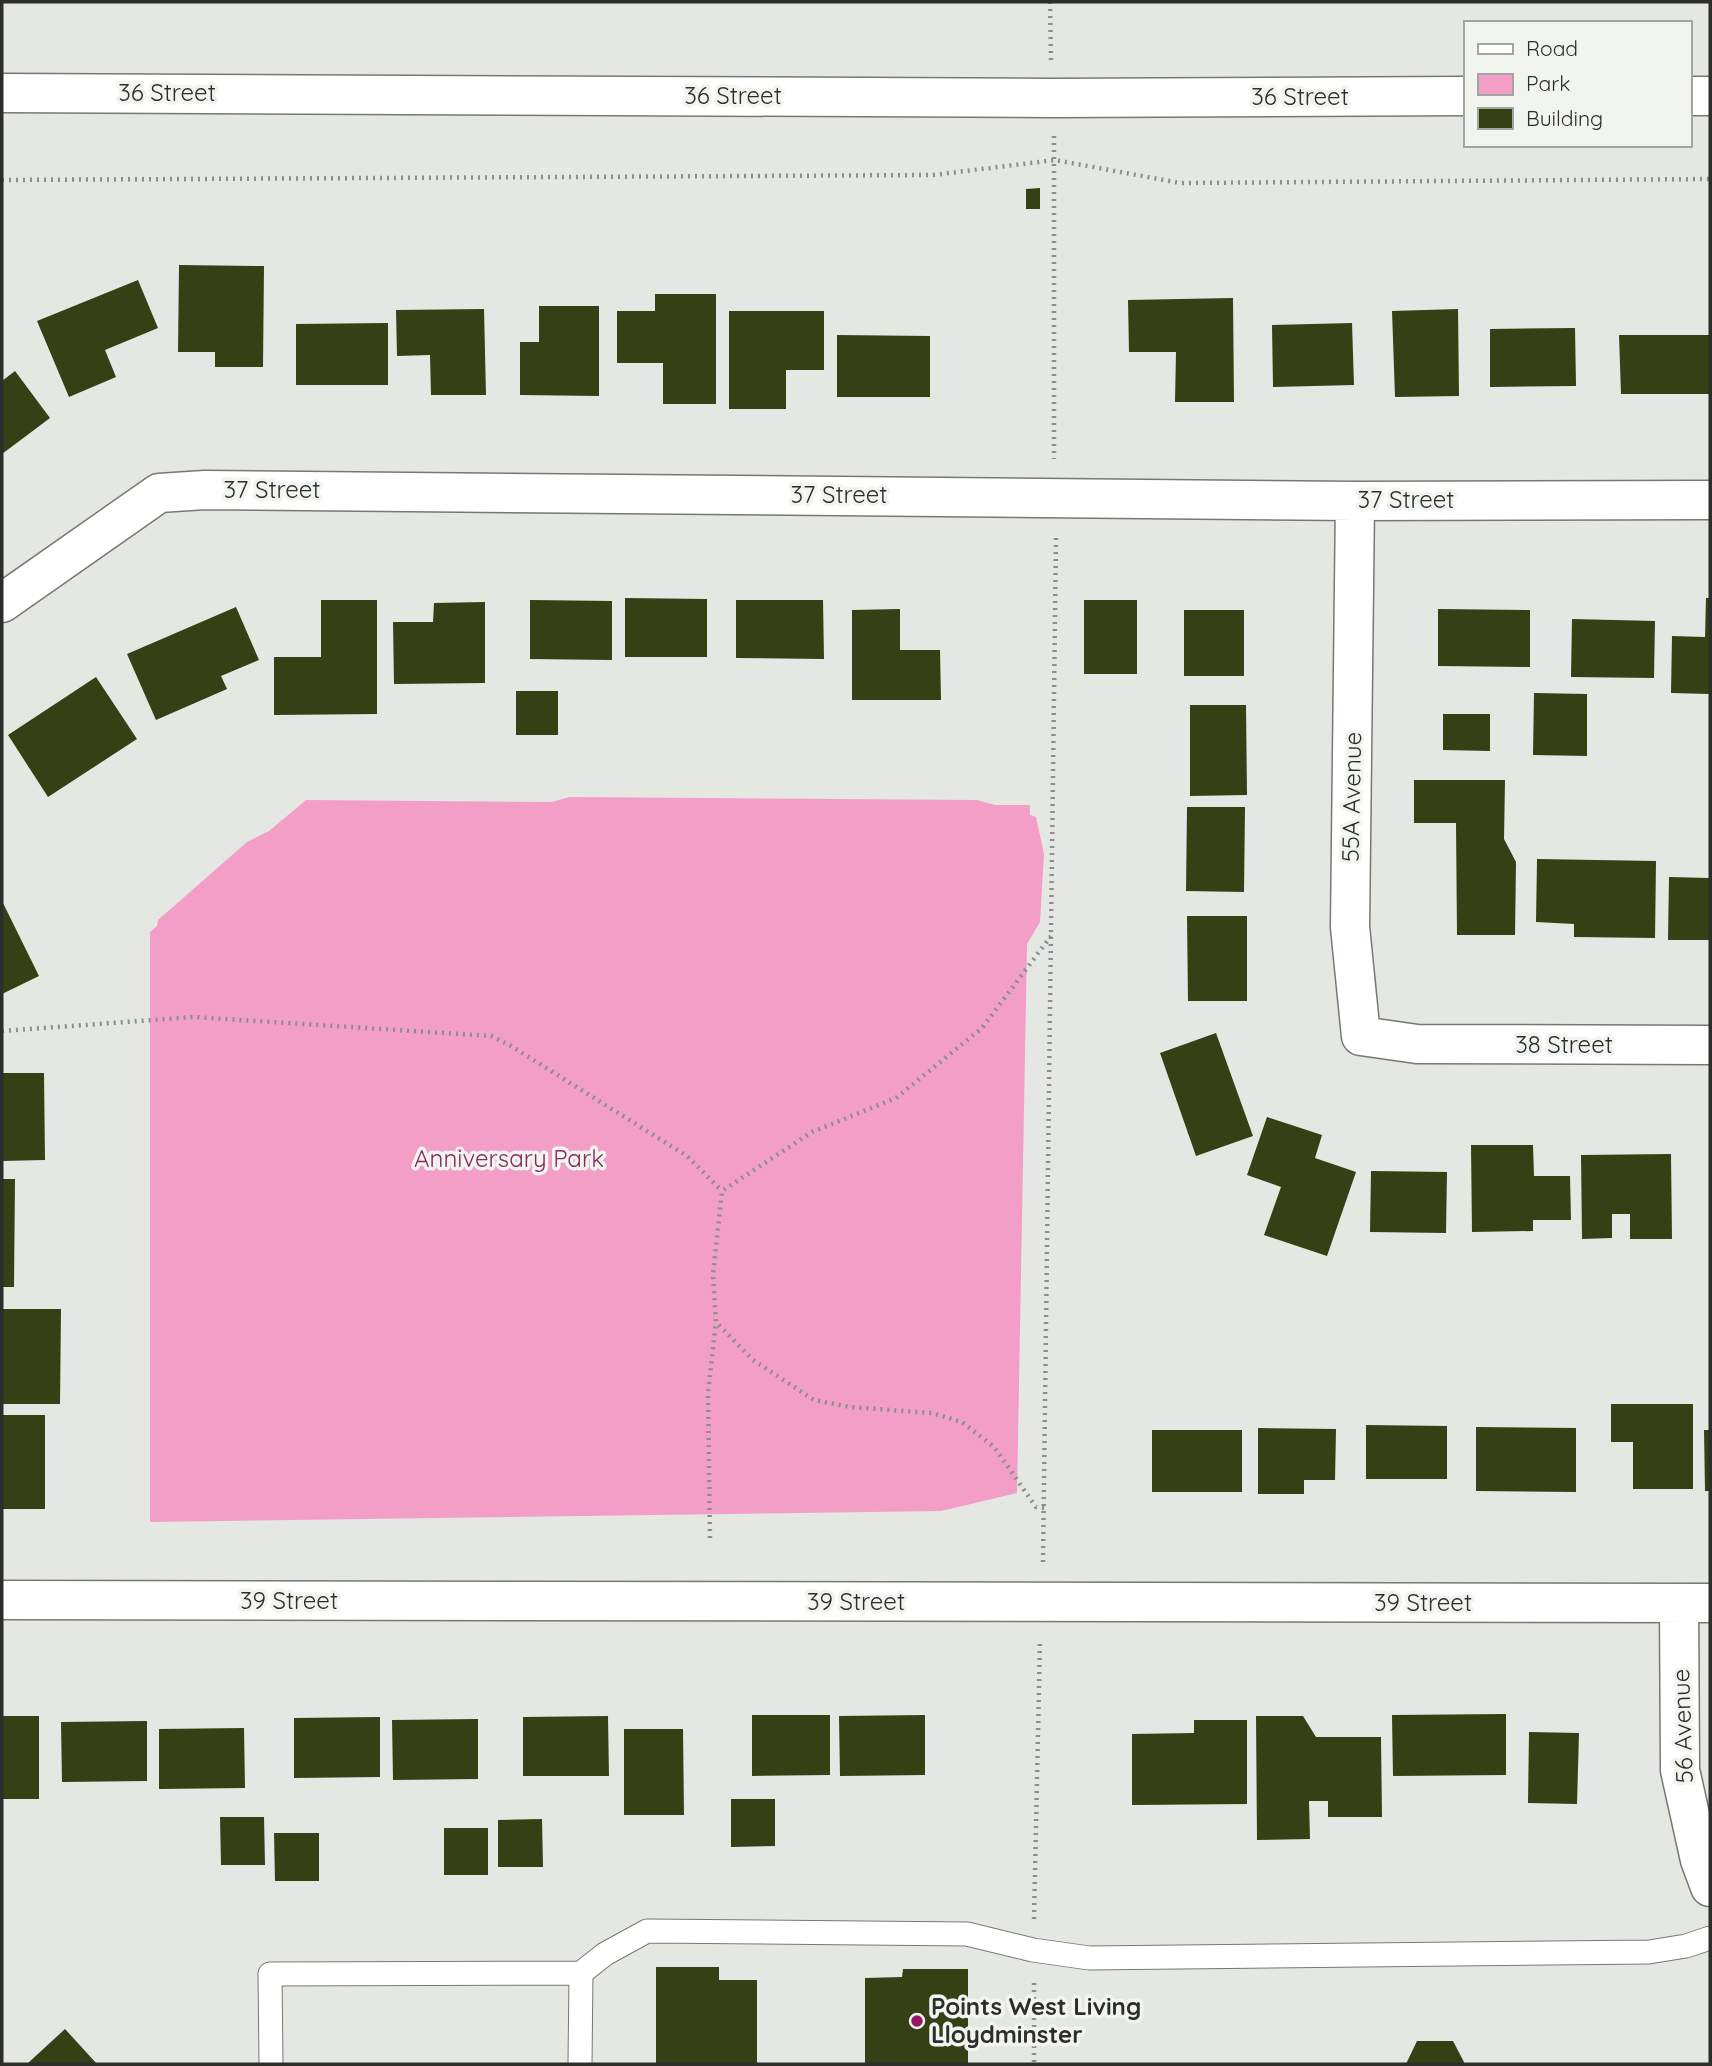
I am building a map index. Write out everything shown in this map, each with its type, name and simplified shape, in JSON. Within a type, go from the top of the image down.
[{"type":"street","name":"36 Street","points":[[2,93],[1053,98],[1464,96]]},
{"type":"street","points":[[1691,96],[1710,96]]},
{"type":"street","name":"37 Street","points":[[2,603],[159,493],[182,491],[1710,500]]},
{"type":"street","name":"55A Avenue","points":[[1355,500],[1350,926],[1361,1036],[1417,1044]]},
{"type":"street","name":"38 Street","points":[[1417,1044],[1710,1045]]},
{"type":"street","name":"39 Street","points":[[2,1600],[1695,1603]]},
{"type":"street","name":"56 Avenue","points":[[1695,1603],[1680,1770],[1700,1860],[1710,1887]]},
{"type":"lane","points":[[271,2064],[270,1975],[581,1973],[605,1954],[647,1931],[967,1934],[1033,1950],[1089,1958],[1649,1952],[1710,1938]]},
{"type":"lane","points":[[580,2064],[581,1973]]},
{"type":"path","points":[[1050,2],[1051,48]]},
{"type":"path","points":[[1054,138],[1054,459]]},
{"type":"path","points":[[2,180],[933,175],[1055,160],[1180,183],[1710,179]]},
{"type":"path","points":[[1043,1560],[1056,546]]},
{"type":"path","points":[[710,1538],[708,1393],[716,1322],[713,1275],[723,1191],[812,1132],[896,1098],[982,1028],[1052,935]]},
{"type":"path","points":[[2,1031],[194,1017],[491,1036],[687,1156],[723,1191]]},
{"type":"path","points":[[716,1322],[753,1360],[814,1400],[850,1407],[932,1413],[962,1422],[994,1447],[1036,1507],[1044,1508]]},
{"type":"path","points":[[1034,1921],[1040,1641]]},
{"type":"path","points":[[1034,1976],[1034,2064]]},
{"type":"green space","name":"Anniversary Park","points":[[570,797],[977,800],[995,805],[1030,805],[1030,815],[1036,817],[1044,854],[1040,922],[1027,944],[1017,1493],[941,1511],[150,1522],[150,932],[157,926],[158,920],[247,842],[269,831],[306,800],[552,802]]},
{"type":"building","points":[[1040,188],[1040,209],[1026,209],[1026,189]]},
{"type":"building","points":[[179,265],[264,266],[263,367],[215,367],[215,352],[178,352]]},
{"type":"building","points":[[138,280],[158,328],[105,350],[116,377],[69,397],[37,321]]},
{"type":"building","points":[[655,294],[716,294],[716,404],[663,404],[663,363],[617,363],[617,311],[655,311]]},
{"type":"building","points":[[1233,298],[1234,402],[1175,402],[1176,352],[1129,352],[1128,300]]},
{"type":"building","points":[[539,306],[599,306],[599,396],[520,395],[520,342],[539,342]]},
{"type":"building","points":[[484,309],[486,395],[431,395],[430,355],[397,356],[396,310]]},
{"type":"building","points":[[1458,309],[1459,396],[1395,397],[1392,311]]},
{"type":"building","points":[[729,311],[824,311],[824,370],[786,370],[786,409],[729,409]]},
{"type":"building","points":[[388,323],[388,385],[296,385],[296,324]]},
{"type":"building","points":[[1352,323],[1354,385],[1273,387],[1272,325]]},
{"type":"building","points":[[1575,328],[1576,386],[1490,387],[1490,329]]},
{"type":"building","points":[[837,335],[930,336],[930,397],[837,397]]},
{"type":"building","points":[[1619,335],[1710,335],[1710,394],[1621,394]]},
{"type":"building","points":[[15,371],[50,418],[2,454],[2,381]]},
{"type":"building","points":[[625,598],[707,599],[707,657],[625,657]]},
{"type":"building","points":[[1706,598],[1710,598],[1710,694],[1671,693],[1672,636],[1705,637]]},
{"type":"building","points":[[321,600],[377,600],[377,714],[274,715],[274,657],[321,657]]},
{"type":"building","points":[[530,600],[612,601],[612,660],[530,659]]},
{"type":"building","points":[[736,600],[823,600],[824,659],[736,658]]},
{"type":"building","points":[[1084,600],[1137,600],[1137,674],[1084,674]]},
{"type":"building","points":[[485,602],[485,683],[394,684],[393,622],[433,622],[434,603]]},
{"type":"building","points":[[236,607],[259,660],[221,676],[227,689],[156,720],[127,654]]},
{"type":"building","points":[[900,609],[900,650],[940,650],[941,700],[852,700],[852,610]]},
{"type":"building","points":[[1438,609],[1530,610],[1530,667],[1438,666]]},
{"type":"building","points":[[1184,610],[1244,610],[1244,676],[1184,676]]},
{"type":"building","points":[[1572,619],[1655,621],[1654,678],[1571,677]]},
{"type":"building","points":[[96,677],[137,739],[48,797],[8,735]]},
{"type":"building","points":[[516,691],[558,691],[558,735],[516,735]]},
{"type":"building","points":[[1534,693],[1587,694],[1587,756],[1533,755]]},
{"type":"building","points":[[1190,705],[1246,705],[1247,795],[1190,796]]},
{"type":"building","points":[[1443,714],[1490,714],[1490,751],[1443,750]]},
{"type":"building","points":[[1414,780],[1505,780],[1504,839],[1516,862],[1515,935],[1457,935],[1456,823],[1414,823]]},
{"type":"building","points":[[1187,807],[1245,807],[1244,892],[1186,891]]},
{"type":"building","points":[[1537,859],[1656,861],[1655,938],[1574,937],[1574,924],[1536,922]]},
{"type":"building","points":[[1669,877],[1710,878],[1710,940],[1668,940]]},
{"type":"building","points":[[2,901],[39,976],[2,994]]},
{"type":"building","points":[[1187,916],[1247,916],[1247,1001],[1188,1001]]},
{"type":"building","points":[[1216,1033],[1253,1136],[1196,1156],[1160,1053]]},
{"type":"building","points":[[2,1073],[44,1073],[45,1160],[2,1161]]},
{"type":"building","points":[[1267,1117],[1322,1135],[1315,1158],[1356,1172],[1327,1256],[1264,1235],[1281,1187],[1247,1175]]},
{"type":"building","points":[[1471,1145],[1533,1145],[1534,1176],[1570,1176],[1571,1220],[1533,1220],[1533,1231],[1472,1232]]},
{"type":"building","points":[[1671,1154],[1672,1239],[1630,1239],[1630,1214],[1612,1214],[1612,1238],[1582,1239],[1581,1155]]},
{"type":"building","points":[[1371,1171],[1447,1172],[1446,1233],[1370,1232]]},
{"type":"building","points":[[2,1179],[15,1179],[14,1287],[2,1287]]},
{"type":"building","points":[[2,1309],[61,1309],[60,1404],[2,1404]]},
{"type":"building","points":[[1611,1404],[1693,1404],[1693,1489],[1633,1489],[1633,1442],[1611,1442]]},
{"type":"building","points":[[2,1415],[45,1415],[45,1509],[2,1509]]},
{"type":"building","points":[[1366,1425],[1447,1426],[1447,1479],[1366,1479]]},
{"type":"building","points":[[1476,1427],[1576,1428],[1576,1492],[1476,1491]]},
{"type":"building","points":[[1258,1428],[1336,1429],[1335,1480],[1304,1480],[1304,1494],[1258,1494]]},
{"type":"building","points":[[1152,1430],[1242,1430],[1242,1492],[1152,1492]]},
{"type":"building","points":[[1704,1430],[1710,1430],[1710,1491],[1705,1491]]},
{"type":"building","points":[[1506,1714],[1506,1775],[1393,1776],[1392,1715]]},
{"type":"building","points":[[752,1715],[830,1715],[830,1775],[752,1776]]},
{"type":"building","points":[[925,1715],[925,1775],[840,1776],[839,1716]]},
{"type":"building","points":[[2,1716],[39,1716],[39,1799],[2,1799]]},
{"type":"building","points":[[608,1716],[609,1776],[523,1776],[523,1717]]},
{"type":"building","points":[[1256,1716],[1303,1716],[1316,1737],[1381,1737],[1382,1817],[1328,1817],[1328,1801],[1309,1801],[1310,1839],[1257,1840]]},
{"type":"building","points":[[380,1717],[380,1777],[294,1778],[294,1718]]},
{"type":"building","points":[[478,1719],[478,1779],[393,1780],[392,1720]]},
{"type":"building","points":[[1194,1720],[1247,1720],[1247,1804],[1132,1805],[1132,1734],[1194,1733]]},
{"type":"building","points":[[147,1721],[147,1781],[62,1782],[61,1722]]},
{"type":"building","points":[[244,1728],[245,1788],[159,1789],[159,1729]]},
{"type":"building","points":[[624,1729],[683,1729],[684,1815],[624,1815]]},
{"type":"building","points":[[1529,1732],[1579,1733],[1577,1804],[1528,1803]]},
{"type":"building","points":[[731,1799],[775,1799],[775,1846],[731,1847]]},
{"type":"building","points":[[220,1817],[264,1817],[265,1865],[221,1865]]},
{"type":"building","points":[[542,1819],[543,1867],[498,1867],[498,1820]]},
{"type":"building","points":[[444,1828],[488,1828],[488,1875],[444,1875]]},
{"type":"building","points":[[274,1833],[319,1833],[319,1881],[275,1881]]},
{"type":"building","points":[[656,1967],[719,1967],[719,1980],[757,1980],[757,2064],[656,2064]]},
{"type":"building","name":"Points West Living Lloydminster","points":[[903,1969],[968,1969],[968,2064],[865,2064],[865,1978],[902,1977]]},
{"type":"building","points":[[65,2029],[97,2064],[27,2064]]},
{"type":"building","points":[[1417,2041],[1453,2041],[1465,2064],[1406,2064]]},
{"type":"place","name":"Points West Living Lloydminster","points":[[917,2021]]}]
